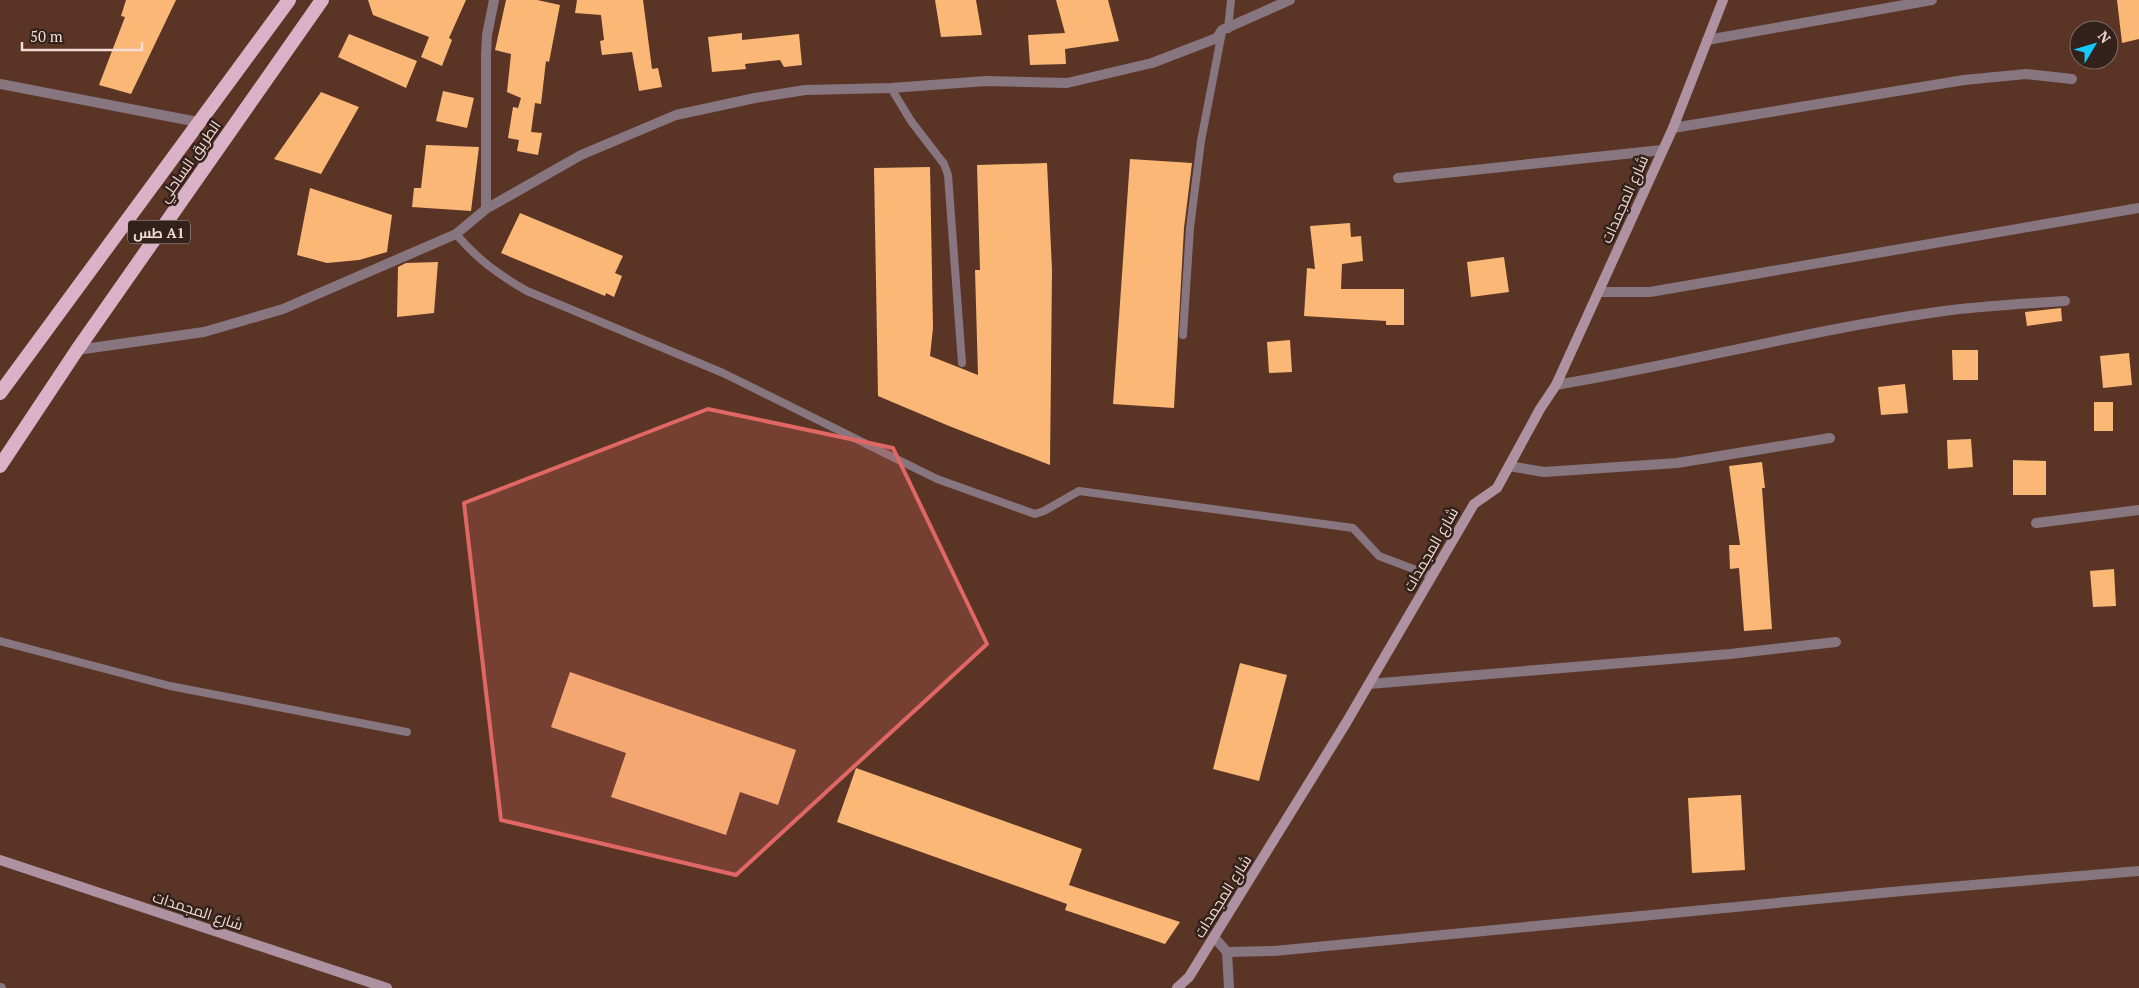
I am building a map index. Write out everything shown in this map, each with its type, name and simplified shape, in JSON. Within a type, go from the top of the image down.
[{"type":"highway","name":"الطريق الساحلي","points":[[0,393],[289,0]]},
{"type":"highway","name":"الطريق الساحلي","points":[[0,466],[77,350],[322,0]]},
{"type":"main road","name":"شارع المجمدات","points":[[1177,988],[1189,977],[1369,684],[1474,504],[1497,488],[1556,385],[1673,128],[1723,0]]},
{"type":"main road","name":"شارع المجمدات","points":[[0,860],[387,988]]},
{"type":"street","points":[[486,209],[486,55],[487,35],[494,0]]},
{"type":"street","points":[[77,350],[204,332],[283,309],[456,234],[486,209],[581,154],[676,115],[755,98],[805,90],[891,88],[986,81],[1067,83],[1152,63],[1217,38],[1225,30],[1290,0]]},
{"type":"street","points":[[1707,40],[1932,0]]},
{"type":"street","points":[[1673,128],[1964,80],[2026,74],[2072,79]]},
{"type":"street","points":[[0,84],[198,122]]},
{"type":"street","points":[[1398,178],[1662,150]]},
{"type":"street","points":[[1599,292],[1650,292],[2139,208]]},
{"type":"street","points":[[1556,385],[1644,370],[1798,337],[1938,312],[2065,301]]},
{"type":"street","points":[[1508,466],[1544,472],[1677,463],[1830,438]]},
{"type":"street","points":[[2036,523],[2139,510]]},
{"type":"street","points":[[1369,684],[1730,654],[1836,642]]},
{"type":"street","points":[[1227,952],[1274,951],[1902,891],[2139,871]]},
{"type":"street","points":[[1214,936],[1227,952],[1229,988]]},
{"type":"lane","points":[[1183,335],[1190,228],[1201,141],[1230,0]]},
{"type":"lane","points":[[891,88],[911,120],[944,164],[948,175],[962,363]]},
{"type":"lane","points":[[456,234],[474,255],[498,275],[527,291],[723,373],[936,479],[1034,514],[1044,511],[1079,491],[1353,528],[1379,556],[1432,576]]},
{"type":"lane","points":[[0,641],[170,686],[407,732]]},
{"type":"highlighted area","points":[[708,409],[893,448],[987,644],[736,875],[501,820],[464,503]]},
{"type":"building","points":[[126,0],[176,0],[131,94],[99,85],[125,17],[121,16]]},
{"type":"building","points":[[368,0],[466,0],[449,38],[452,40],[442,66],[421,57],[429,37],[373,15]]},
{"type":"building","points":[[506,0],[537,0],[560,5],[549,62],[546,61],[541,104],[535,103],[531,132],[542,133],[538,155],[517,151],[519,140],[508,138],[513,107],[518,108],[521,98],[507,92],[511,54],[495,50]]},
{"type":"building","points":[[577,0],[643,0],[652,69],[658,68],[662,87],[639,91],[632,52],[602,55],[600,41],[604,40],[601,15],[575,13]]},
{"type":"building","points":[[935,0],[976,0],[982,35],[941,37]]},
{"type":"building","points":[[1056,0],[1108,0],[1119,41],[1065,49],[1066,64],[1030,65],[1028,35],[1065,33]]},
{"type":"building","points":[[2117,0],[2139,0],[2139,39],[2122,43]]},
{"type":"building","points":[[742,33],[742,40],[799,34],[802,65],[784,67],[780,60],[745,64],[746,69],[712,72],[708,37]]},
{"type":"building","points":[[349,34],[417,61],[406,88],[338,57]]},
{"type":"building","points":[[443,91],[474,98],[467,128],[436,121]]},
{"type":"building","points":[[321,92],[359,107],[321,174],[274,159]]},
{"type":"building","points":[[426,145],[479,147],[471,211],[412,207],[414,188],[421,188]]},
{"type":"building","points":[[1130,159],[1192,163],[1184,228],[1174,408],[1113,404]]},
{"type":"building","points":[[1047,163],[1052,270],[1050,465],[878,396],[874,168],[930,167],[933,328],[930,356],[978,375],[975,270],[980,270],[977,165]]},
{"type":"building","points":[[310,188],[392,215],[387,252],[359,260],[327,263],[297,255]]},
{"type":"building","points":[[520,213],[623,256],[615,273],[622,276],[614,297],[606,293],[605,296],[501,253]]},
{"type":"building","points":[[1350,223],[1351,237],[1361,236],[1363,261],[1342,264],[1341,289],[1404,289],[1404,325],[1386,325],[1386,321],[1304,316],[1307,268],[1315,269],[1310,226]]},
{"type":"building","points":[[1504,257],[1509,292],[1471,297],[1467,262]]},
{"type":"building","points":[[438,262],[434,313],[397,317],[398,267],[406,263]]},
{"type":"building","points":[[2061,308],[2062,321],[2027,326],[2025,312]]},
{"type":"building","points":[[1290,340],[1292,372],[1269,373],[1267,342]]},
{"type":"building","points":[[1952,350],[1978,350],[1978,380],[1953,380]]},
{"type":"building","points":[[2129,353],[2132,385],[2103,388],[2100,356]]},
{"type":"building","points":[[1905,384],[1908,413],[1881,415],[1878,387]]},
{"type":"building","points":[[2094,402],[2113,402],[2113,431],[2094,431]]},
{"type":"building","points":[[1971,439],[1973,467],[1948,469],[1947,440]]},
{"type":"building","points":[[2013,460],[2046,461],[2046,495],[2013,495]]},
{"type":"building","points":[[1762,462],[1765,488],[1762,488],[1772,629],[1744,631],[1739,568],[1730,569],[1729,545],[1740,545],[1729,466]]},
{"type":"building","points":[[2114,569],[2116,606],[2093,607],[2090,571]]},
{"type":"building","points":[[1240,663],[1287,675],[1259,781],[1213,769]]},
{"type":"building","points":[[570,672],[796,750],[778,805],[740,792],[726,835],[611,797],[626,753],[551,727]]},
{"type":"building","points":[[856,768],[1082,849],[1069,885],[1180,922],[1165,944],[1065,910],[1067,904],[837,822]]},
{"type":"building","points":[[1741,795],[1745,870],[1692,873],[1688,798]]}]
